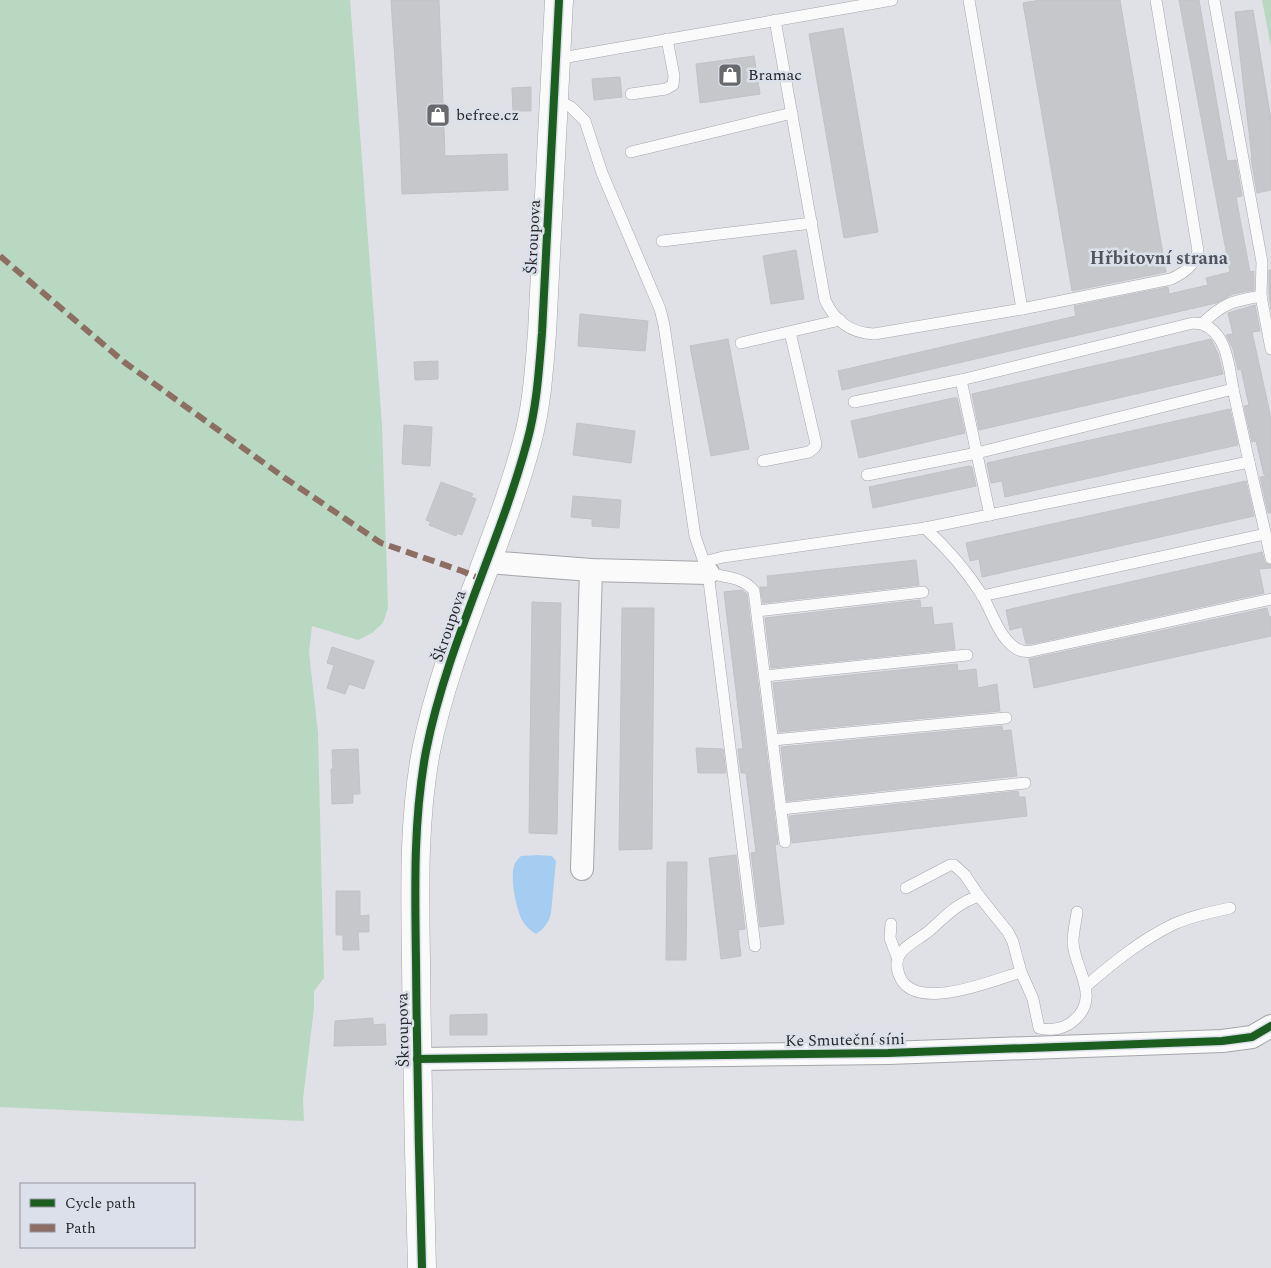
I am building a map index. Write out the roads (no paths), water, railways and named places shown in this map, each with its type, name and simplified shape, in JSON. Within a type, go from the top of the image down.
[{"type":"street","name":"Škroupova","points":[[422,1268],[415,852],[420,787],[434,716],[519,469],[528,439],[537,394],[542,333],[559,0]]},
{"type":"street","points":[[487,562],[591,570],[706,568]]},
{"type":"street","points":[[582,869],[591,570]]},
{"type":"street","name":"Ke Smuteční síni","points":[[417,1059],[888,1053],[1222,1041],[1252,1037],[1271,1026]]},
{"type":"lane","points":[[556,58],[892,0]]},
{"type":"lane","points":[[969,0],[1022,310]]},
{"type":"lane","points":[[775,20],[812,223],[822,289],[829,308],[840,320],[858,332],[874,334],[1022,310],[1171,279],[1182,274],[1196,259],[1198,251],[1156,0]]},
{"type":"lane","points":[[1214,0],[1262,262],[1261,296],[1271,349]]},
{"type":"lane","points":[[631,94],[666,89],[673,85],[674,76],[667,39]]},
{"type":"lane","points":[[554,97],[571,107],[585,121],[602,173],[660,309],[664,325],[695,536],[706,568],[755,946]]},
{"type":"lane","points":[[631,152],[792,113]]},
{"type":"lane","points":[[662,241],[812,223]]},
{"type":"lane","points":[[1202,324],[1223,306],[1261,296]]},
{"type":"lane","points":[[741,343],[840,320]]},
{"type":"lane","points":[[854,402],[961,380],[1193,323],[1209,326],[1223,344],[1227,355],[1271,558]]},
{"type":"lane","points":[[763,461],[809,452],[816,444],[790,332]]},
{"type":"lane","points":[[961,380],[990,515]]},
{"type":"lane","points":[[867,475],[977,453],[1233,389]]},
{"type":"lane","points":[[706,568],[723,557],[925,528],[1249,462]]},
{"type":"lane","points":[[925,528],[952,554],[982,596],[1009,642],[1016,649],[1024,652],[1271,599]]},
{"type":"lane","points":[[982,596],[1266,534]]},
{"type":"lane","points":[[706,568],[738,579],[750,586],[754,592],[785,842]]},
{"type":"lane","points":[[757,611],[922,592]]},
{"type":"lane","points":[[765,676],[967,655]]},
{"type":"lane","points":[[773,740],[1006,718]]},
{"type":"lane","points":[[781,809],[1025,783]]},
{"type":"lane","points":[[906,888],[950,866],[954,866],[965,875],[1008,932],[1013,942],[1021,972],[1033,999],[1039,1028]]},
{"type":"lane","points":[[979,896],[958,905],[906,948],[898,957],[896,964],[900,978],[910,989],[938,993],[958,991],[1021,972]]},
{"type":"lane","points":[[1086,986],[1129,950],[1154,935],[1175,924],[1230,908]]},
{"type":"lane","points":[[1039,1028],[1056,1029],[1065,1026],[1078,1016],[1086,1000],[1086,986],[1073,942],[1077,912]]},
{"type":"lane","points":[[891,924],[890,938],[898,957]]},
{"type":"lane","points":[[1021,1048],[1039,1028]]},
{"type":"water","points":[[521,856],[552,856],[556,861],[551,913],[546,925],[536,934],[522,920],[513,885],[513,872],[514,865]]},
{"type":"place","name":"Bramac","points":[[730,75]]},
{"type":"place","name":"befree.cz","points":[[438,115]]},
{"type":"district","name":"Hřbitovní strana","points":[[1159,258]]}]
